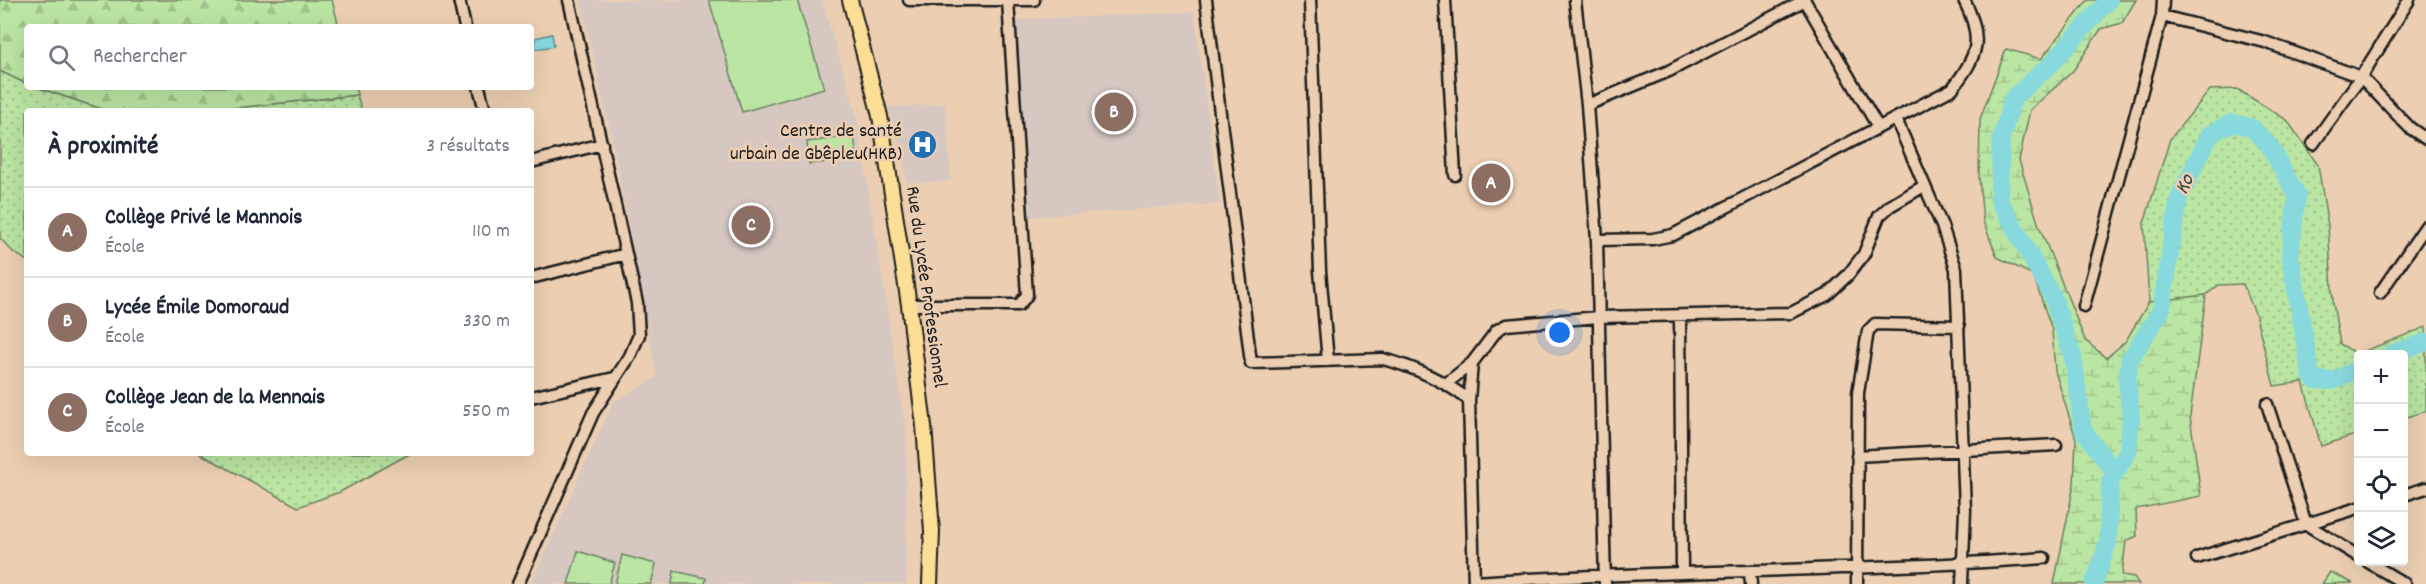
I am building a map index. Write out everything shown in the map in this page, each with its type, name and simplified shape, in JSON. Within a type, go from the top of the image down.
[{"type":"main road","name":"Rue du Lycée Professionnel","points":[[850,0],[880,116],[909,305],[924,426],[932,531],[930,584]]},
{"type":"street","points":[[459,0],[464,24]]},
{"type":"street","points":[[518,584],[593,413],[630,356],[639,335],[637,303],[569,0]]},
{"type":"street","points":[[909,0],[1034,0]]},
{"type":"street","points":[[1206,0],[1249,360],[1255,365],[1383,360],[1399,363],[1447,383],[1469,400]]},
{"type":"street","points":[[1310,0],[1320,271],[1328,361]]},
{"type":"street","points":[[1445,0],[1455,176]]},
{"type":"street","points":[[1575,0],[1587,105],[1598,240],[1605,579]]},
{"type":"street","points":[[1587,105],[1669,71],[1703,51],[1805,0],[1878,127]]},
{"type":"street","points":[[1598,240],[1653,239],[1673,235],[1952,89],[1968,69],[1976,51],[1974,20],[1964,0]]},
{"type":"street","points":[[2084,306],[2162,16],[2163,0]]},
{"type":"street","points":[[2313,144],[2361,77],[2409,0]]},
{"type":"street","points":[[909,305],[1019,305],[1027,295],[1008,1]]},
{"type":"street","points":[[2162,16],[2265,42],[2361,77],[2409,128],[2426,139]]},
{"type":"street","points":[[480,90],[483,108]]},
{"type":"street","points":[[1896,119],[1942,226],[1956,269],[1965,510],[1962,584]]},
{"type":"street","points":[[534,161],[602,144]]},
{"type":"street","points":[[1447,383],[1472,363],[1497,330],[1506,325],[1599,317],[1791,314],[1806,308],[1827,295],[1848,275],[1864,254],[1879,216],[1890,206],[1924,186]]},
{"type":"street","points":[[2380,293],[2426,226]]},
{"type":"street","points":[[534,277],[626,254]]},
{"type":"street","points":[[1680,317],[1682,573]]},
{"type":"street","points":[[1857,584],[1858,393],[1871,326],[1959,326]]},
{"type":"street","points":[[1472,363],[1469,400],[1474,583],[1605,579],[1682,573],[1857,569],[2044,558]]},
{"type":"street","points":[[534,396],[614,378]]},
{"type":"street","points":[[2267,404],[2306,524],[2354,554]]},
{"type":"street","points":[[1857,456],[2056,445]]},
{"type":"street","points":[[2408,493],[2426,488]]},
{"type":"street","points":[[2197,558],[2354,509]]},
{"type":"street","points":[[2376,566],[2405,584]]},
{"type":"street","points":[[1750,571],[1751,584]]},
{"type":"shaded area","points":[[580,0],[822,0],[857,117],[906,432],[906,584],[531,584],[613,402],[657,377],[613,143]]},
{"type":"shaded area","points":[[1194,12],[1220,204],[1026,217],[1016,20]]},
{"type":"shaded area","name":"Centre de santé urbain de Gbêpleu(HKB)","points":[[945,104],[951,181],[908,183],[889,107]]},
{"type":"green space","points":[[0,0],[332,0],[338,24],[24,24],[24,83],[0,71]]},
{"type":"green space","points":[[709,0],[797,0],[824,88],[742,112]]},
{"type":"green space","points":[[2088,0],[2136,0],[2122,23],[2101,29],[2073,71],[2030,110],[2019,160],[2038,223],[2085,340],[2106,358],[2125,342],[2149,302],[2206,295],[2190,416],[2201,496],[2136,509],[2137,536],[2126,541],[2122,575],[2134,577],[2139,584],[2054,584],[2074,484],[2076,439],[2055,371],[2052,330],[2033,275],[1997,257],[1983,221],[1979,178],[1980,119],[2006,49],[2041,59]]},
{"type":"green space","points":[[0,71],[24,83],[24,90],[45,90],[99,108],[24,108],[24,259],[13,252],[0,238]]},
{"type":"green space","points":[[2237,89],[2287,120],[2318,165],[2328,226],[2333,303],[2340,344],[2354,352],[2354,435],[2321,446],[2303,382],[2274,386],[2255,313],[2243,284],[2219,285],[2206,295],[2149,302],[2144,223],[2170,139],[2210,90]]},
{"type":"green space","points":[[45,90],[356,90],[357,95],[234,108],[99,108]]},
{"type":"green space","points":[[357,95],[361,108],[234,108]]},
{"type":"green space","points":[[854,136],[857,159],[809,164],[807,142]]},
{"type":"green space","points":[[2426,327],[2426,411],[2408,417],[2408,350],[2367,350]]},
{"type":"green space","points":[[204,456],[406,456],[340,492],[298,507]]},
{"type":"green space","points":[[578,551],[615,563],[609,584],[568,584]]},
{"type":"green space","points":[[622,555],[656,564],[651,584],[615,584]]},
{"type":"green space","points":[[674,571],[706,578],[705,584],[672,584]]},
{"type":"green space","points":[[2330,572],[2353,583],[2322,584]]},
{"type":"water","points":[[552,34],[554,46],[537,49],[535,47],[535,38]]},
{"type":"waterway","points":[[2109,0],[2051,64],[2013,98],[2001,139],[1999,200],[2052,295],[2073,357],[2083,430],[2115,473]]},
{"type":"waterway","name":"Ko","points":[[2094,584],[2108,542],[2110,482],[2128,451],[2131,416],[2127,381],[2130,359],[2161,311],[2179,198],[2210,134],[2231,123],[2251,127],[2269,145],[2297,195],[2290,255],[2311,376],[2315,380],[2333,381],[2354,371]]},
{"type":"waterway","name":"Ko","points":[[2403,350],[2426,342]]},
{"type":"place","name":"Lycée Émile Domoraud","points":[[1114,112]]},
{"type":"place","name":"Centre de santé urbain de Gbêpleu(HKB)","points":[[923,144]]},
{"type":"place","name":"Collège Privé le Mannois","points":[[1491,183]]},
{"type":"place","name":"Collège Jean de la Mennais","points":[[751,225]]}]
